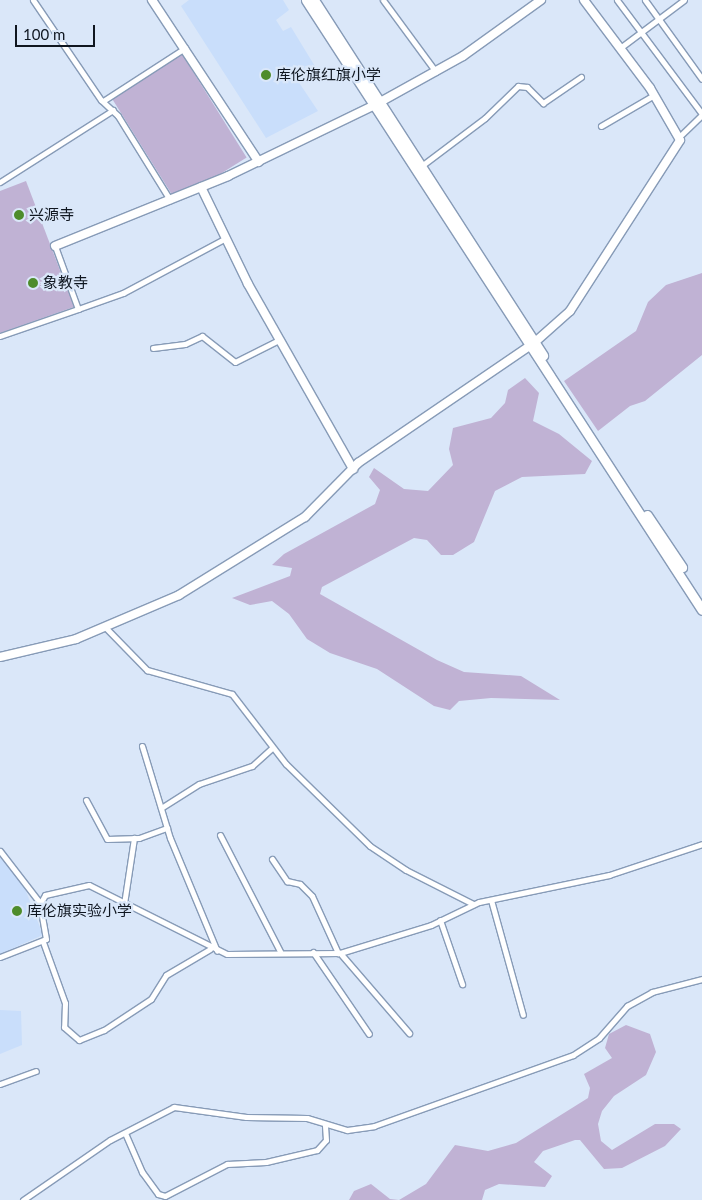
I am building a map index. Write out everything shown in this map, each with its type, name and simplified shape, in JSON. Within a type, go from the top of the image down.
[{"type":"main road","points":[[306,0],[376,104],[702,610]]},
{"type":"main road","points":[[314,0],[376,104],[420,166],[531,345],[702,599]]},
{"type":"street","points":[[33,0],[102,101],[113,110],[170,200]]},
{"type":"street","points":[[152,0],[259,162]]},
{"type":"street","points":[[383,0],[436,72]]},
{"type":"street","points":[[78,308],[55,246],[259,162],[376,104],[436,72],[541,0]]},
{"type":"street","points":[[584,0],[654,95],[680,136]]},
{"type":"street","points":[[0,657],[61,644],[106,628],[171,599],[238,554],[296,523],[353,469],[531,345],[578,300],[667,166],[680,136],[701,112],[617,0]]},
{"type":"street","points":[[645,0],[702,79]]},
{"type":"street","points":[[673,0],[677,6]]},
{"type":"street","points":[[620,48],[684,0]]},
{"type":"street","points":[[102,101],[185,48]]},
{"type":"street","points":[[420,166],[485,118],[518,86],[527,87],[543,103],[581,77]]},
{"type":"street","points":[[601,126],[654,95]]},
{"type":"street","points":[[0,182],[113,110]]},
{"type":"street","points":[[201,187],[279,340],[353,469]]},
{"type":"street","points":[[0,336],[124,293],[226,238]]},
{"type":"street","points":[[153,348],[185,344],[202,336],[235,362],[279,340]]},
{"type":"street","points":[[106,628],[147,670],[232,694],[272,748],[370,846],[406,870],[473,904]]},
{"type":"street","points":[[142,746],[167,828],[216,951]]},
{"type":"street","points":[[161,808],[199,784],[252,766],[272,748]]},
{"type":"street","points":[[86,800],[107,839],[134,838],[167,828]]},
{"type":"street","points":[[220,835],[280,952]]},
{"type":"street","points":[[124,904],[134,838]]},
{"type":"street","points":[[40,903],[44,895],[89,885],[216,951],[239,956],[280,952],[339,953],[440,920],[473,904],[609,875],[702,844]]},
{"type":"street","points":[[0,851],[40,903],[48,932],[43,942],[0,957]]},
{"type":"street","points":[[272,859],[287,881],[300,884],[312,896],[339,953],[409,1033]]},
{"type":"street","points":[[490,900],[523,1015]]},
{"type":"street","points":[[440,920],[462,984]]},
{"type":"street","points":[[43,942],[65,1002],[64,1027],[79,1040],[104,1030],[151,999],[166,975],[210,949]]},
{"type":"street","points":[[313,952],[369,1034]]},
{"type":"street","points":[[23,1200],[160,1112],[191,1106],[246,1117],[307,1118],[347,1130],[374,1126],[541,1069],[593,1043],[616,1015],[640,998],[702,979]]},
{"type":"street","points":[[0,1084],[36,1071]]},
{"type":"street","points":[[125,1133],[142,1172],[158,1194],[165,1196],[227,1164],[266,1162],[317,1150],[326,1140],[326,1124]]},
{"type":"shaded area","name":"库伦旗红旗小学","points":[[189,0],[283,0],[289,10],[276,20],[283,31],[291,27],[316,68],[298,81],[318,111],[266,138],[181,6]]},
{"type":"shaded area","points":[[182,54],[247,157],[176,201],[112,98]]},
{"type":"shaded area","name":"象教寺","points":[[26,181],[74,307],[0,333],[0,191]]},
{"type":"shaded area","points":[[702,273],[702,355],[645,401],[630,406],[598,431],[564,381],[636,331],[648,302],[666,285]]},
{"type":"shaded area","points":[[525,378],[539,393],[533,421],[559,434],[592,461],[585,474],[522,477],[495,491],[474,542],[453,555],[441,555],[427,540],[414,538],[322,587],[320,594],[437,660],[464,672],[521,676],[560,700],[491,698],[459,701],[450,710],[434,706],[377,669],[330,653],[307,639],[289,614],[272,601],[250,605],[232,598],[290,576],[292,568],[272,565],[284,554],[375,504],[380,490],[369,477],[374,468],[404,489],[428,491],[453,465],[449,449],[453,428],[491,418],[505,403],[508,390]]},
{"type":"shaded area","name":"库伦旗实验小学","points":[[0,857],[24,886],[43,935],[0,954]]},
{"type":"shaded area","points":[[0,1010],[21,1011],[22,1045],[0,1054]]},
{"type":"shaded area","points":[[626,1025],[650,1034],[656,1052],[646,1075],[614,1096],[602,1111],[598,1124],[601,1141],[612,1150],[655,1124],[674,1124],[681,1129],[665,1146],[622,1168],[604,1169],[580,1140],[575,1140],[543,1151],[534,1162],[552,1176],[545,1187],[499,1184],[485,1190],[482,1200],[399,1200],[426,1184],[455,1145],[488,1151],[516,1143],[588,1098],[590,1088],[584,1074],[612,1058],[605,1048],[609,1034]]},
{"type":"shaded area","points":[[371,1184],[390,1199],[399,1200],[349,1200],[354,1191]]},
{"type":"place","name":"库伦旗红旗小学","points":[[266,75]]},
{"type":"place","name":"兴源寺","points":[[19,215]]},
{"type":"place","name":"象教寺","points":[[33,283]]},
{"type":"place","name":"库伦旗实验小学","points":[[17,911]]}]
